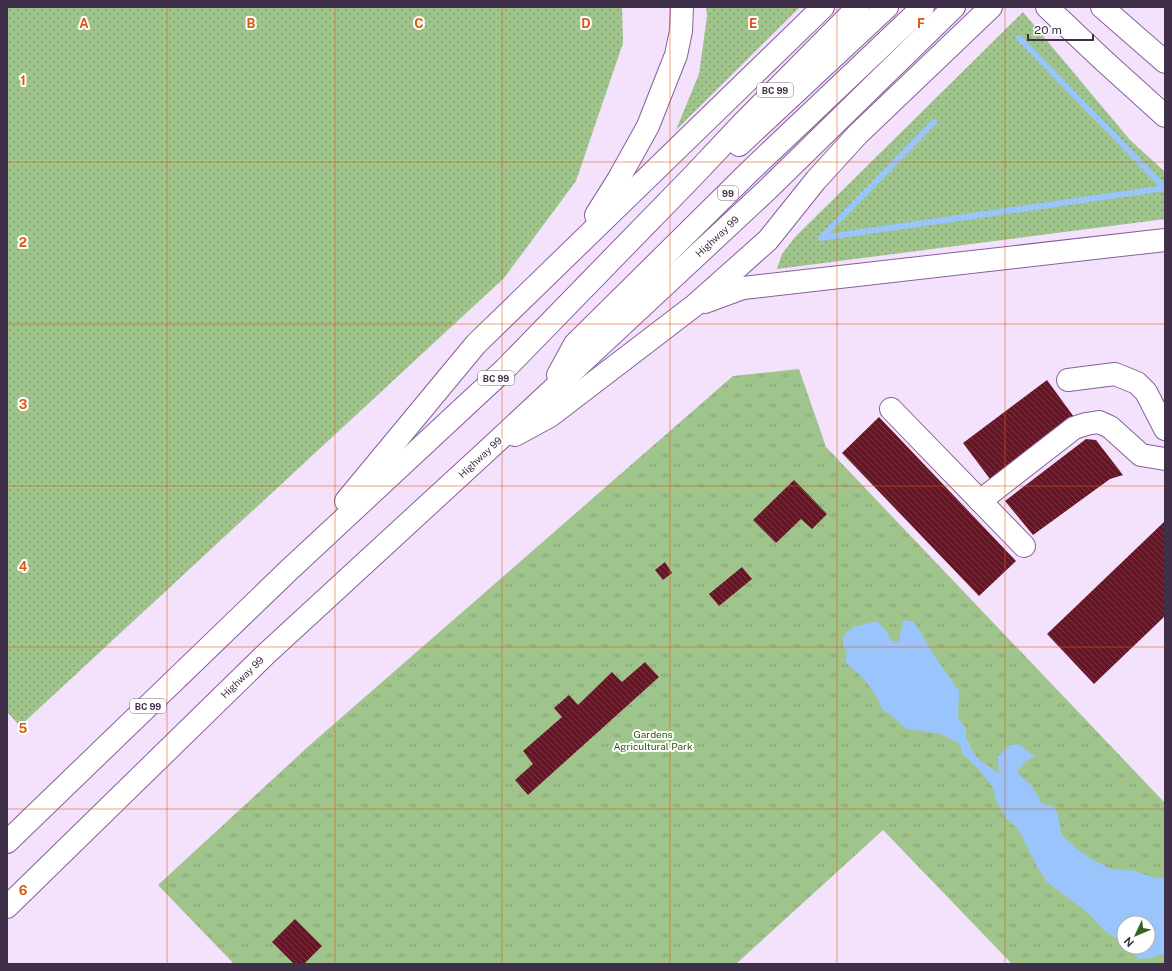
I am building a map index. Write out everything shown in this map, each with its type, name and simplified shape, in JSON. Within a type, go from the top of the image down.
[{"type":"main road","points":[[576,246],[618,180],[648,126],[676,55],[682,31],[682,7]]},
{"type":"main road","points":[[289,570],[476,344],[823,7]]},
{"type":"main road","name":"BC 99","points":[[7,842],[289,570],[505,369],[742,124],[858,7]]},
{"type":"main road","points":[[693,176],[744,142],[887,7]]},
{"type":"main road","name":"99","points":[[549,392],[575,344],[750,171],[923,7]]},
{"type":"main road","name":"Highway 99","points":[[7,907],[266,654],[768,189],[954,7]]},
{"type":"main road","points":[[491,447],[550,416],[695,305],[768,240],[816,180],[858,134],[991,7]]},
{"type":"main road","points":[[1102,7],[1165,62]]},
{"type":"main road","points":[[1052,12],[1165,116]]},
{"type":"main road","points":[[695,305],[743,288],[1165,240]]},
{"type":"main road","points":[[1068,380],[1115,374],[1137,383],[1146,392],[1165,429]]},
{"type":"main road","points":[[891,409],[1024,546]]},
{"type":"main road","points":[[980,501],[1074,428],[1086,424],[1099,422],[1110,426],[1142,455],[1165,459]]},
{"type":"green space","points":[[7,7],[622,7],[623,43],[576,181],[504,278],[20,726],[7,712]]},
{"type":"green space","points":[[706,7],[800,7],[676,130],[699,74],[707,16]]},
{"type":"green space","points":[[1023,12],[1130,140],[1165,172],[1165,219],[777,269],[782,254],[795,237]]},
{"type":"green space","name":"Gardens Agricultural Park","points":[[799,369],[826,447],[1165,803],[1165,964],[1012,964],[883,830],[736,964],[234,964],[158,885],[311,744],[733,376]]},
{"type":"water","points":[[904,619],[915,623],[934,655],[959,691],[958,718],[966,728],[966,738],[977,758],[999,773],[998,756],[1010,745],[1018,744],[1035,756],[1026,761],[1017,772],[1032,786],[1042,804],[1054,806],[1058,815],[1062,835],[1077,849],[1093,860],[1111,869],[1132,870],[1155,878],[1165,878],[1165,953],[1152,958],[1139,959],[1134,955],[1156,955],[1156,915],[1116,915],[1116,938],[1106,932],[1087,912],[1047,882],[1039,870],[1018,829],[1006,818],[999,806],[995,797],[994,789],[982,773],[962,753],[960,744],[941,734],[907,729],[882,709],[875,694],[864,679],[845,662],[847,652],[843,646],[843,636],[854,627],[877,621],[887,632],[891,641],[898,642]]},
{"type":"building","points":[[1047,380],[1074,417],[990,479],[963,443]]},
{"type":"building","points":[[879,417],[1016,561],[979,596],[842,453]]},
{"type":"building","points":[[1086,439],[1096,440],[1123,475],[1110,479],[1033,535],[1005,501]]},
{"type":"building","points":[[794,480],[827,514],[812,529],[801,519],[776,543],[753,520]]},
{"type":"building","points":[[1165,521],[1165,616],[1094,684],[1047,634]]},
{"type":"building","points":[[665,562],[672,573],[663,580],[655,570]]},
{"type":"building","points":[[742,567],[752,579],[719,606],[709,594]]},
{"type":"building","points":[[645,662],[659,677],[528,795],[515,780],[533,764],[523,751],[562,717],[554,708],[569,695],[578,705],[612,672],[622,682]]},
{"type":"building","points":[[295,919],[322,946],[304,964],[294,964],[272,942]]},
{"type":"waterway","points":[[1019,38],[1165,188]]},
{"type":"waterway","points":[[934,122],[821,238],[1165,188]]}]
